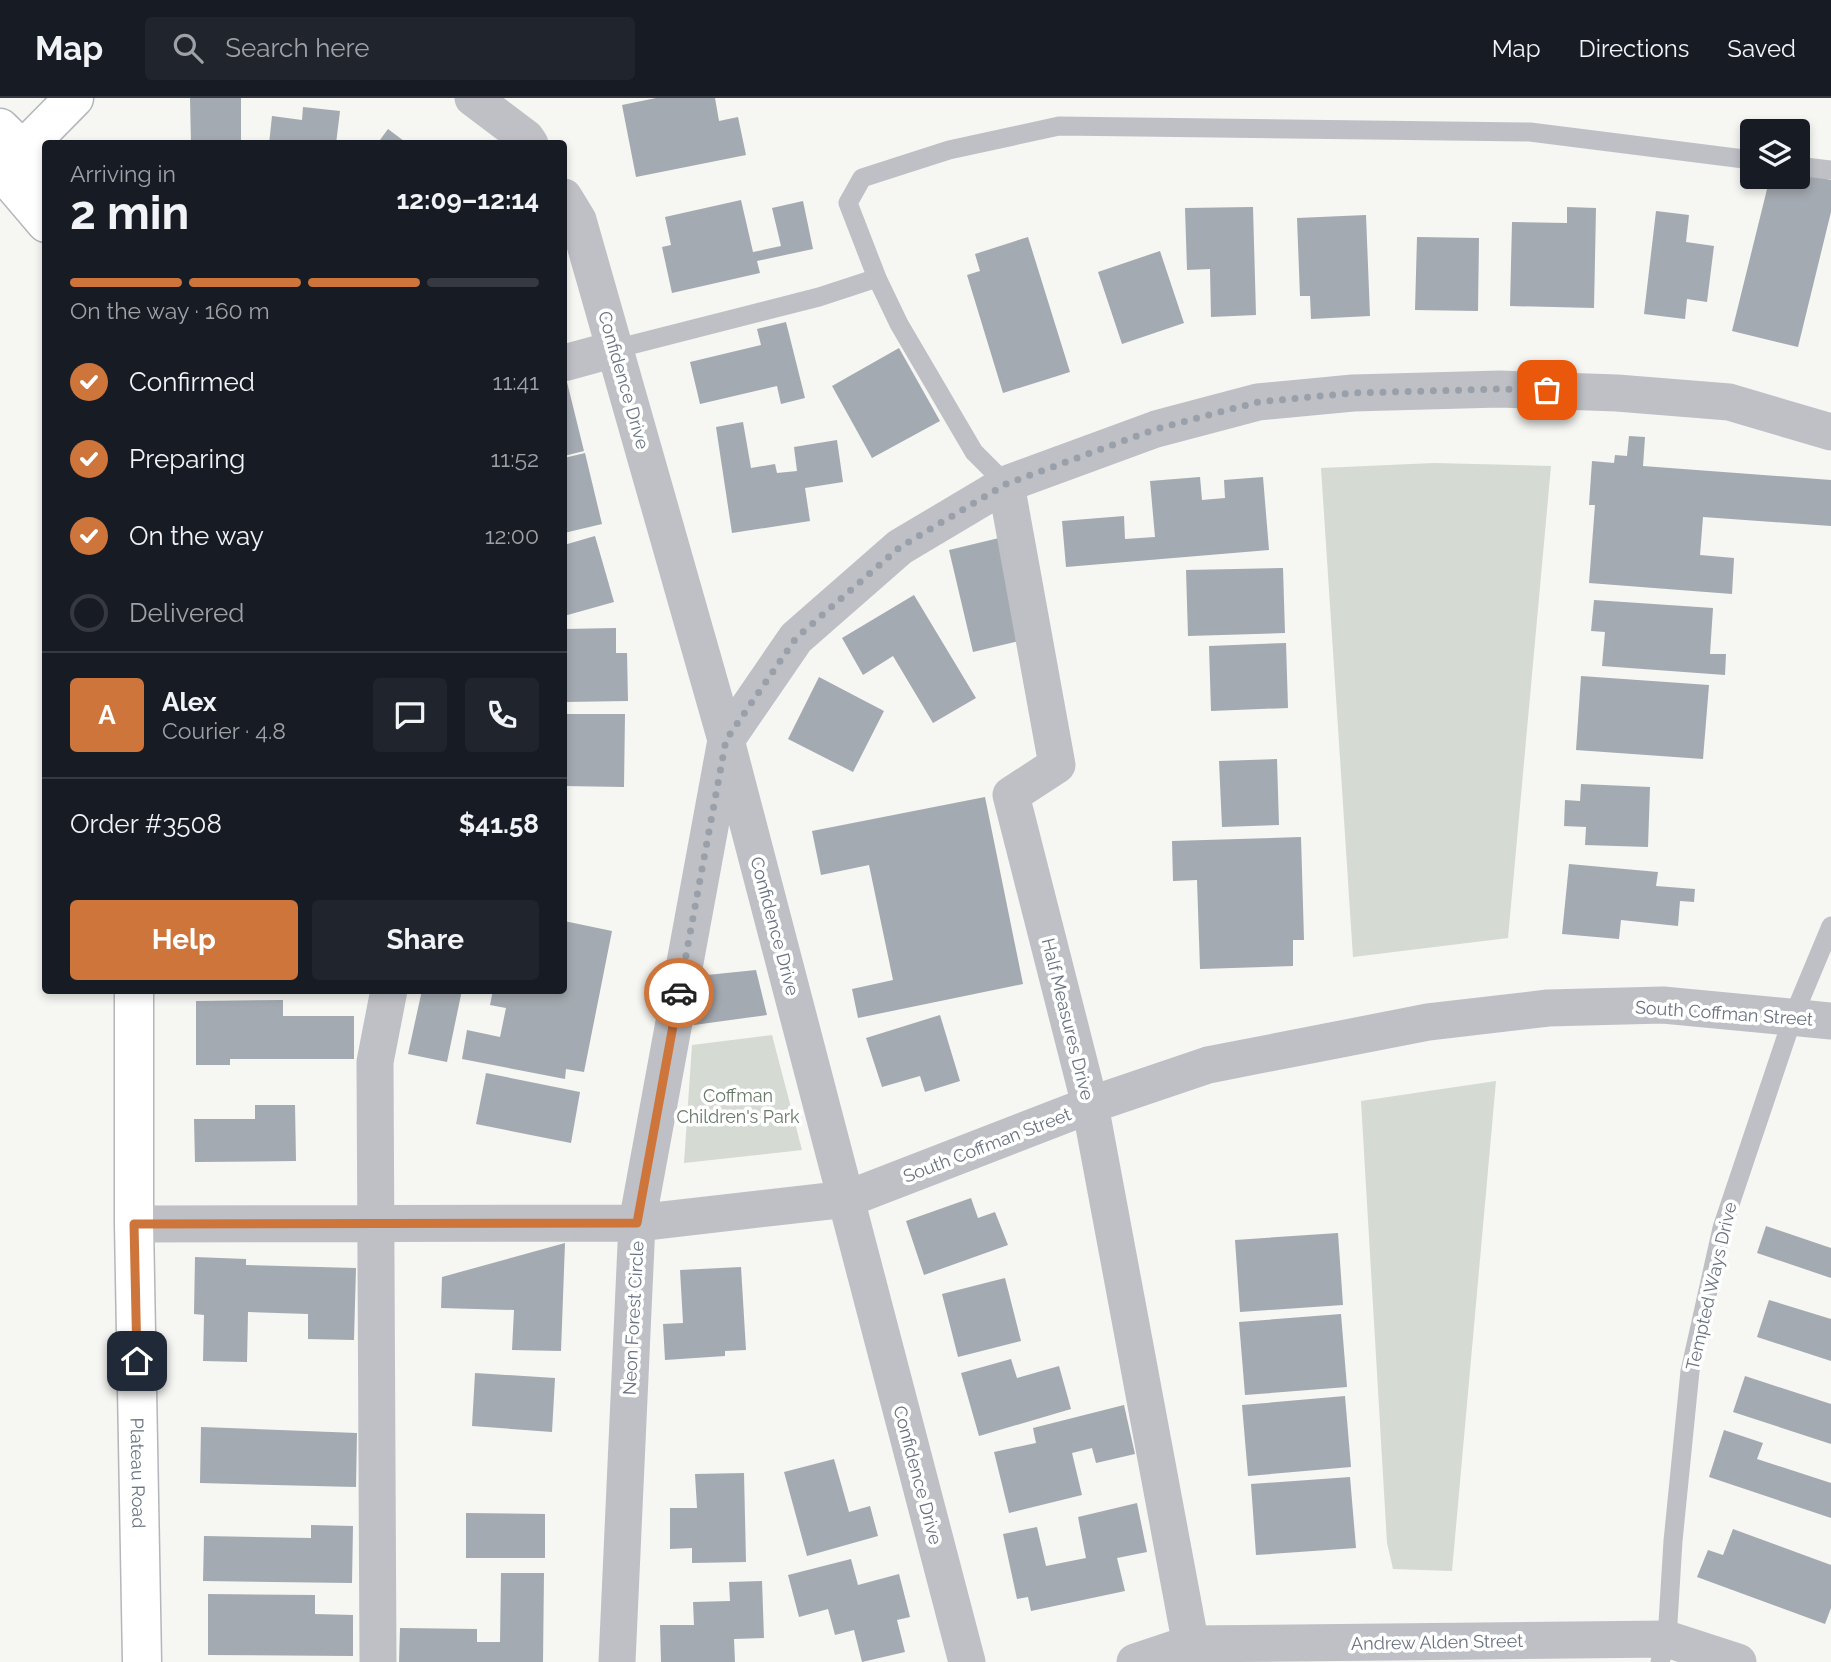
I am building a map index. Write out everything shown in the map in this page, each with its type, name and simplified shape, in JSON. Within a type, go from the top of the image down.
[{"type":"street","points":[[42,215],[14,158],[74,98]]},
{"type":"street","points":[[473,98],[527,140]]},
{"type":"street","name":"Confidence Drive","points":[[567,202],[578,220],[726,740],[967,1662]]},
{"type":"street","points":[[567,362],[615,349]]},
{"type":"street","name":"Neon Forest Circle","points":[[617,1662],[637,1223],[726,740],[796,638],[900,547],[1006,484],[1156,429],[1258,402],[1353,393],[1500,389],[1617,393],[1729,402],[1831,432]]},
{"type":"street","name":"Half Measures Drive","points":[[1006,484],[1057,765],[1011,796],[1090,1105],[1192,1653]]},
{"type":"street","name":"Plateau Road","points":[[134,994],[134,1224],[142,1662]]},
{"type":"street","points":[[378,1662],[375,1062],[388,994]]},
{"type":"street","name":"South Coffman Street","points":[[134,1224],[637,1223],[846,1199],[1090,1105],[1208,1065],[1428,1022],[1548,1008],[1663,1005],[1831,1021]]},
{"type":"street","name":"Andrew Alden Street","points":[[1135,1662],[1192,1653],[1664,1651],[1738,1662]]},
{"type":"lane","points":[[1006,484],[974,452],[899,324],[877,278],[848,203],[862,178],[949,150],[1059,126],[1530,132],[1740,158]]},
{"type":"lane","points":[[1810,168],[1831,170]]},
{"type":"lane","points":[[615,349],[820,297],[877,278]]},
{"type":"lane","name":"Tempted Ways Drive","points":[[1664,1651],[1690,1371],[1722,1228],[1793,1017],[1831,926]]},
{"type":"green space","points":[[1434,463],[1551,466],[1508,938],[1353,957],[1321,468]]},
{"type":"green space","name":"Coffman Children's Park","points":[[772,1035],[802,1150],[684,1163],[692,1045]]},
{"type":"green space","points":[[1496,1081],[1452,1571],[1393,1569],[1387,1543],[1361,1101]]},
{"type":"building","points":[[190,98],[241,98],[241,140],[191,140]]},
{"type":"building","points":[[656,98],[715,98],[719,121],[738,117],[746,155],[636,177],[622,105]]},
{"type":"building","points":[[303,107],[340,111],[336,140],[269,140],[272,116],[302,120]]},
{"type":"building","points":[[388,129],[403,140],[380,140]]},
{"type":"building","points":[[1810,175],[1831,180],[1831,212],[1798,347],[1732,331],[1767,189],[1810,189]]},
{"type":"building","points":[[741,200],[753,252],[781,246],[772,208],[803,201],[813,249],[757,261],[760,273],[672,293],[662,247],[671,245],[665,217]]},
{"type":"building","points":[[1253,207],[1256,315],[1211,317],[1210,269],[1187,270],[1185,208]]},
{"type":"building","points":[[1567,207],[1596,208],[1594,308],[1510,306],[1512,222],[1567,223]]},
{"type":"building","points":[[1656,211],[1689,215],[1686,242],[1714,246],[1707,302],[1687,299],[1685,319],[1644,314]]},
{"type":"building","points":[[1366,215],[1370,316],[1311,319],[1310,296],[1300,296],[1297,218]]},
{"type":"building","points":[[1028,237],[1070,372],[1003,393],[967,275],[980,271],[975,254]]},
{"type":"building","points":[[1417,237],[1479,238],[1478,311],[1415,310]]},
{"type":"building","points":[[1160,251],[1184,323],[1122,344],[1098,272]]},
{"type":"building","points":[[786,322],[805,398],[781,404],[777,386],[700,404],[690,362],[761,345],[757,329]]},
{"type":"building","points":[[899,348],[940,421],[872,458],[832,386]]},
{"type":"building","points":[[567,382],[584,451],[567,455]]},
{"type":"building","points":[[743,422],[751,468],[775,464],[777,473],[797,471],[794,447],[837,440],[843,482],[805,488],[810,521],[732,533],[716,427]]},
{"type":"building","points":[[1629,436],[1645,437],[1643,466],[1831,480],[1831,526],[1703,517],[1700,555],[1734,558],[1732,594],[1589,583],[1595,505],[1589,505],[1592,461],[1614,463],[1615,455],[1627,456]]},
{"type":"building","points":[[585,453],[602,524],[567,532],[567,457]]},
{"type":"building","points":[[1200,477],[1202,500],[1225,498],[1224,480],[1263,477],[1269,550],[1066,567],[1062,521],[1124,516],[1125,539],[1155,537],[1150,481]]},
{"type":"building","points":[[595,536],[614,602],[567,615],[567,544]]},
{"type":"building","points":[[999,538],[1023,640],[973,652],[949,550]]},
{"type":"building","points":[[1283,568],[1285,633],[1188,636],[1186,570]]},
{"type":"building","points":[[914,595],[976,698],[933,723],[893,656],[863,675],[842,638]]},
{"type":"building","points":[[1594,600],[1713,608],[1710,654],[1726,654],[1725,675],[1602,666],[1605,632],[1591,631]]},
{"type":"building","points":[[616,628],[616,653],[627,653],[628,701],[567,702],[567,629]]},
{"type":"building","points":[[1286,643],[1288,708],[1211,711],[1209,646]]},
{"type":"building","points":[[1581,676],[1709,685],[1703,759],[1576,750]]},
{"type":"building","points":[[819,677],[884,711],[853,772],[788,739]]},
{"type":"building","points":[[567,714],[625,714],[624,787],[567,786]]},
{"type":"building","points":[[1277,759],[1279,825],[1222,827],[1219,761]]},
{"type":"building","points":[[1581,784],[1650,787],[1648,847],[1585,845],[1586,827],[1564,826],[1565,800],[1580,801]]},
{"type":"building","points":[[985,797],[1023,984],[858,1018],[852,989],[893,980],[869,865],[821,875],[812,831]]},
{"type":"building","points":[[1301,837],[1304,940],[1293,940],[1293,966],[1200,969],[1197,880],[1173,881],[1172,841]]},
{"type":"building","points":[[1569,864],[1658,872],[1656,886],[1695,889],[1694,902],[1680,901],[1678,926],[1621,920],[1619,939],[1562,934]]},
{"type":"building","points":[[567,922],[612,931],[584,1072],[566,1069],[565,1079],[462,1059],[467,1030],[500,1037],[506,1008],[490,1005],[492,994],[567,994]]},
{"type":"building","points":[[756,970],[767,1015],[694,1025],[697,976]]},
{"type":"building","points":[[421,994],[461,994],[447,1062],[408,1054]]},
{"type":"building","points":[[283,1000],[283,1016],[354,1016],[354,1059],[230,1059],[230,1065],[196,1065],[196,1001]]},
{"type":"building","points":[[940,1015],[960,1081],[925,1092],[920,1076],[882,1087],[866,1038]]},
{"type":"building","points":[[486,1073],[580,1092],[571,1143],[476,1124]]},
{"type":"building","points":[[255,1105],[295,1105],[296,1161],[195,1162],[194,1119],[255,1119]]},
{"type":"building","points":[[971,1198],[978,1218],[995,1212],[1008,1245],[924,1275],[906,1221]]},
{"type":"building","points":[[1766,1226],[1831,1248],[1831,1278],[1757,1253]]},
{"type":"building","points":[[1338,1233],[1343,1305],[1240,1312],[1235,1240]]},
{"type":"building","points":[[565,1243],[561,1351],[512,1350],[514,1310],[441,1308],[442,1277]]},
{"type":"building","points":[[195,1257],[246,1259],[246,1265],[356,1268],[354,1340],[308,1339],[308,1314],[248,1312],[247,1362],[203,1361],[204,1315],[194,1314]]},
{"type":"building","points":[[741,1267],[746,1350],[725,1351],[725,1356],[665,1360],[663,1324],[683,1323],[680,1270]]},
{"type":"building","points":[[1005,1278],[1021,1341],[958,1357],[942,1294]]},
{"type":"building","points":[[1769,1300],[1831,1319],[1831,1361],[1757,1337]]},
{"type":"building","points":[[1341,1314],[1347,1387],[1245,1395],[1239,1322]]},
{"type":"building","points":[[1011,1359],[1017,1378],[1059,1366],[1071,1409],[979,1436],[961,1373]]},
{"type":"building","points":[[475,1373],[555,1378],[552,1432],[472,1426]]},
{"type":"building","points":[[1745,1376],[1831,1404],[1831,1444],[1733,1412]]},
{"type":"building","points":[[1345,1396],[1351,1467],[1248,1476],[1242,1405]]},
{"type":"building","points":[[1124,1405],[1135,1454],[1096,1463],[1092,1448],[1072,1453],[1082,1495],[1009,1513],[994,1452],[1036,1443],[1033,1428]]},
{"type":"building","points":[[201,1427],[357,1433],[356,1487],[200,1483]]},
{"type":"building","points":[[1724,1430],[1763,1443],[1757,1459],[1831,1483],[1831,1518],[1709,1477]]},
{"type":"building","points":[[834,1459],[849,1512],[870,1506],[878,1536],[807,1556],[784,1472]]},
{"type":"building","points":[[744,1473],[746,1562],[692,1563],[692,1548],[670,1549],[670,1508],[697,1508],[695,1474]]},
{"type":"building","points":[[1350,1477],[1356,1548],[1256,1555],[1251,1484]]},
{"type":"building","points":[[1137,1503],[1147,1552],[1117,1558],[1125,1591],[1031,1611],[1028,1597],[1017,1599],[1003,1534],[1037,1527],[1046,1566],[1086,1558],[1078,1517]]},
{"type":"building","points":[[466,1513],[545,1514],[545,1558],[466,1558]]},
{"type":"building","points":[[311,1525],[353,1526],[352,1583],[203,1581],[204,1536],[311,1538]]},
{"type":"building","points":[[1733,1529],[1831,1565],[1831,1608],[1825,1624],[1697,1577],[1708,1550],[1723,1555]]},
{"type":"building","points":[[851,1559],[858,1585],[899,1574],[910,1617],[897,1620],[905,1652],[862,1662],[854,1630],[835,1635],[828,1609],[799,1617],[788,1575]]},
{"type":"building","points":[[501,1573],[544,1573],[543,1662],[399,1662],[400,1628],[477,1629],[477,1642],[500,1642]]},
{"type":"building","points":[[762,1581],[764,1638],[734,1639],[735,1662],[661,1662],[660,1625],[694,1625],[693,1602],[730,1601],[729,1582]]},
{"type":"building","points":[[208,1594],[315,1595],[315,1614],[353,1615],[353,1656],[208,1655]]},
{"type":"way so far","points":[[679,993],[726,740],[796,638],[900,547],[1006,484],[1156,429],[1258,402],[1353,393],[1547,390]]},
{"type":"route","points":[[137,1361],[134,1224],[637,1223],[679,993]]}]
